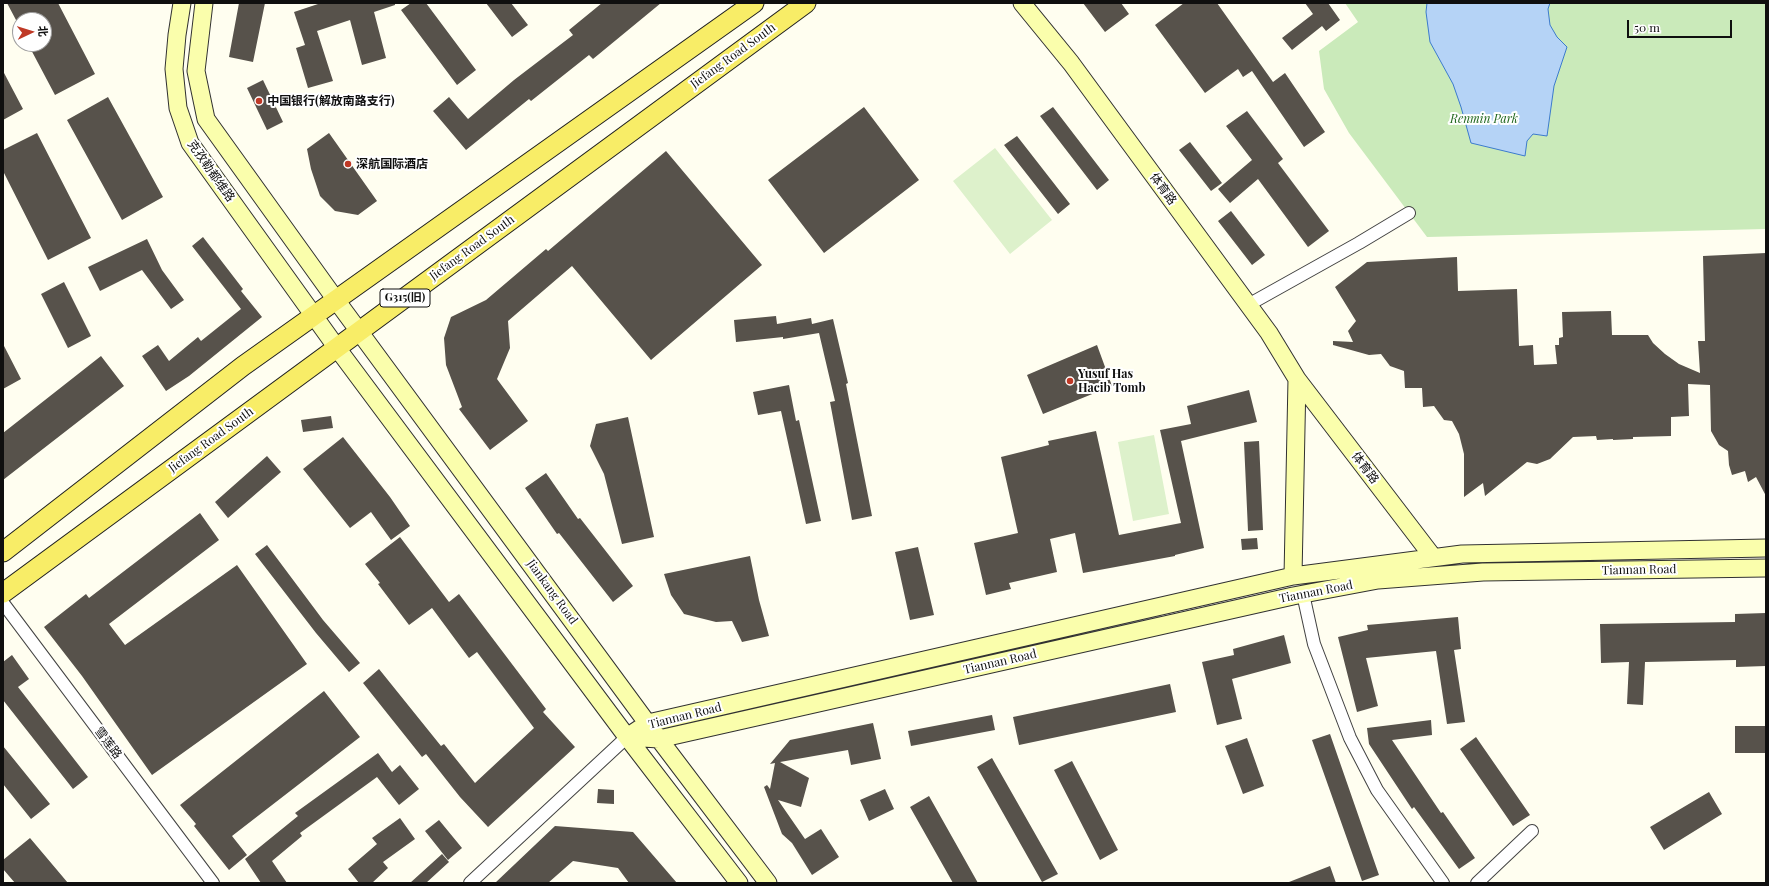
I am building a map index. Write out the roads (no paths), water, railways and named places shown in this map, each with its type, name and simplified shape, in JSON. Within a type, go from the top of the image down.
[{"type":"main road","name":"G315(旧)","points":[[3,552],[243,366],[754,3]]},
{"type":"main road","name":"Jiefang Road South","points":[[3,593],[806,3]]},
{"type":"street","name":"克孜勒都维路","points":[[182,3],[174,68],[178,108],[190,143],[315,315]]},
{"type":"street","points":[[204,3],[196,71],[206,119],[336,300]]},
{"type":"street","name":"体育路","points":[[1022,3],[1071,63],[1269,334],[1297,379],[1433,557]]},
{"type":"street","points":[[1248,305],[1359,243],[1409,213]]},
{"type":"street","name":"Jiankang Road","points":[[336,300],[659,739],[768,883]]},
{"type":"street","points":[[315,315],[337,348],[627,737],[739,883]]},
{"type":"street","points":[[1293,576],[1297,379]]},
{"type":"street","name":"Tiannan Road","points":[[627,737],[648,723],[1293,576],[1462,554],[1766,548]]},
{"type":"street","name":"Tiannan Road","points":[[627,737],[659,739],[1303,594],[1378,580],[1483,572],[1766,568]]},
{"type":"street","points":[[1303,594],[1314,644],[1350,738],[1377,790],[1443,883]]},
{"type":"street","name":"雪莲路","points":[[3,604],[213,883]]},
{"type":"street","points":[[470,883],[627,737]]},
{"type":"street","points":[[1477,883],[1532,831]]},
{"type":"water","points":[[1427,3],[1550,3],[1548,9],[1550,25],[1557,37],[1567,47],[1554,86],[1547,136],[1533,134],[1527,141],[1525,156],[1471,143],[1453,84],[1430,42],[1426,12]]},
{"type":"place","name":"中国银行(解放南路支行)","points":[[259,101]]},
{"type":"place","name":"深航国际酒店","points":[[348,164]]},
{"type":"place","name":"Yusuf Has Hacib Tomb","points":[[1070,381]]},
{"type":"park label","name":"Renmin Park","points":[[1484,119]]}]
